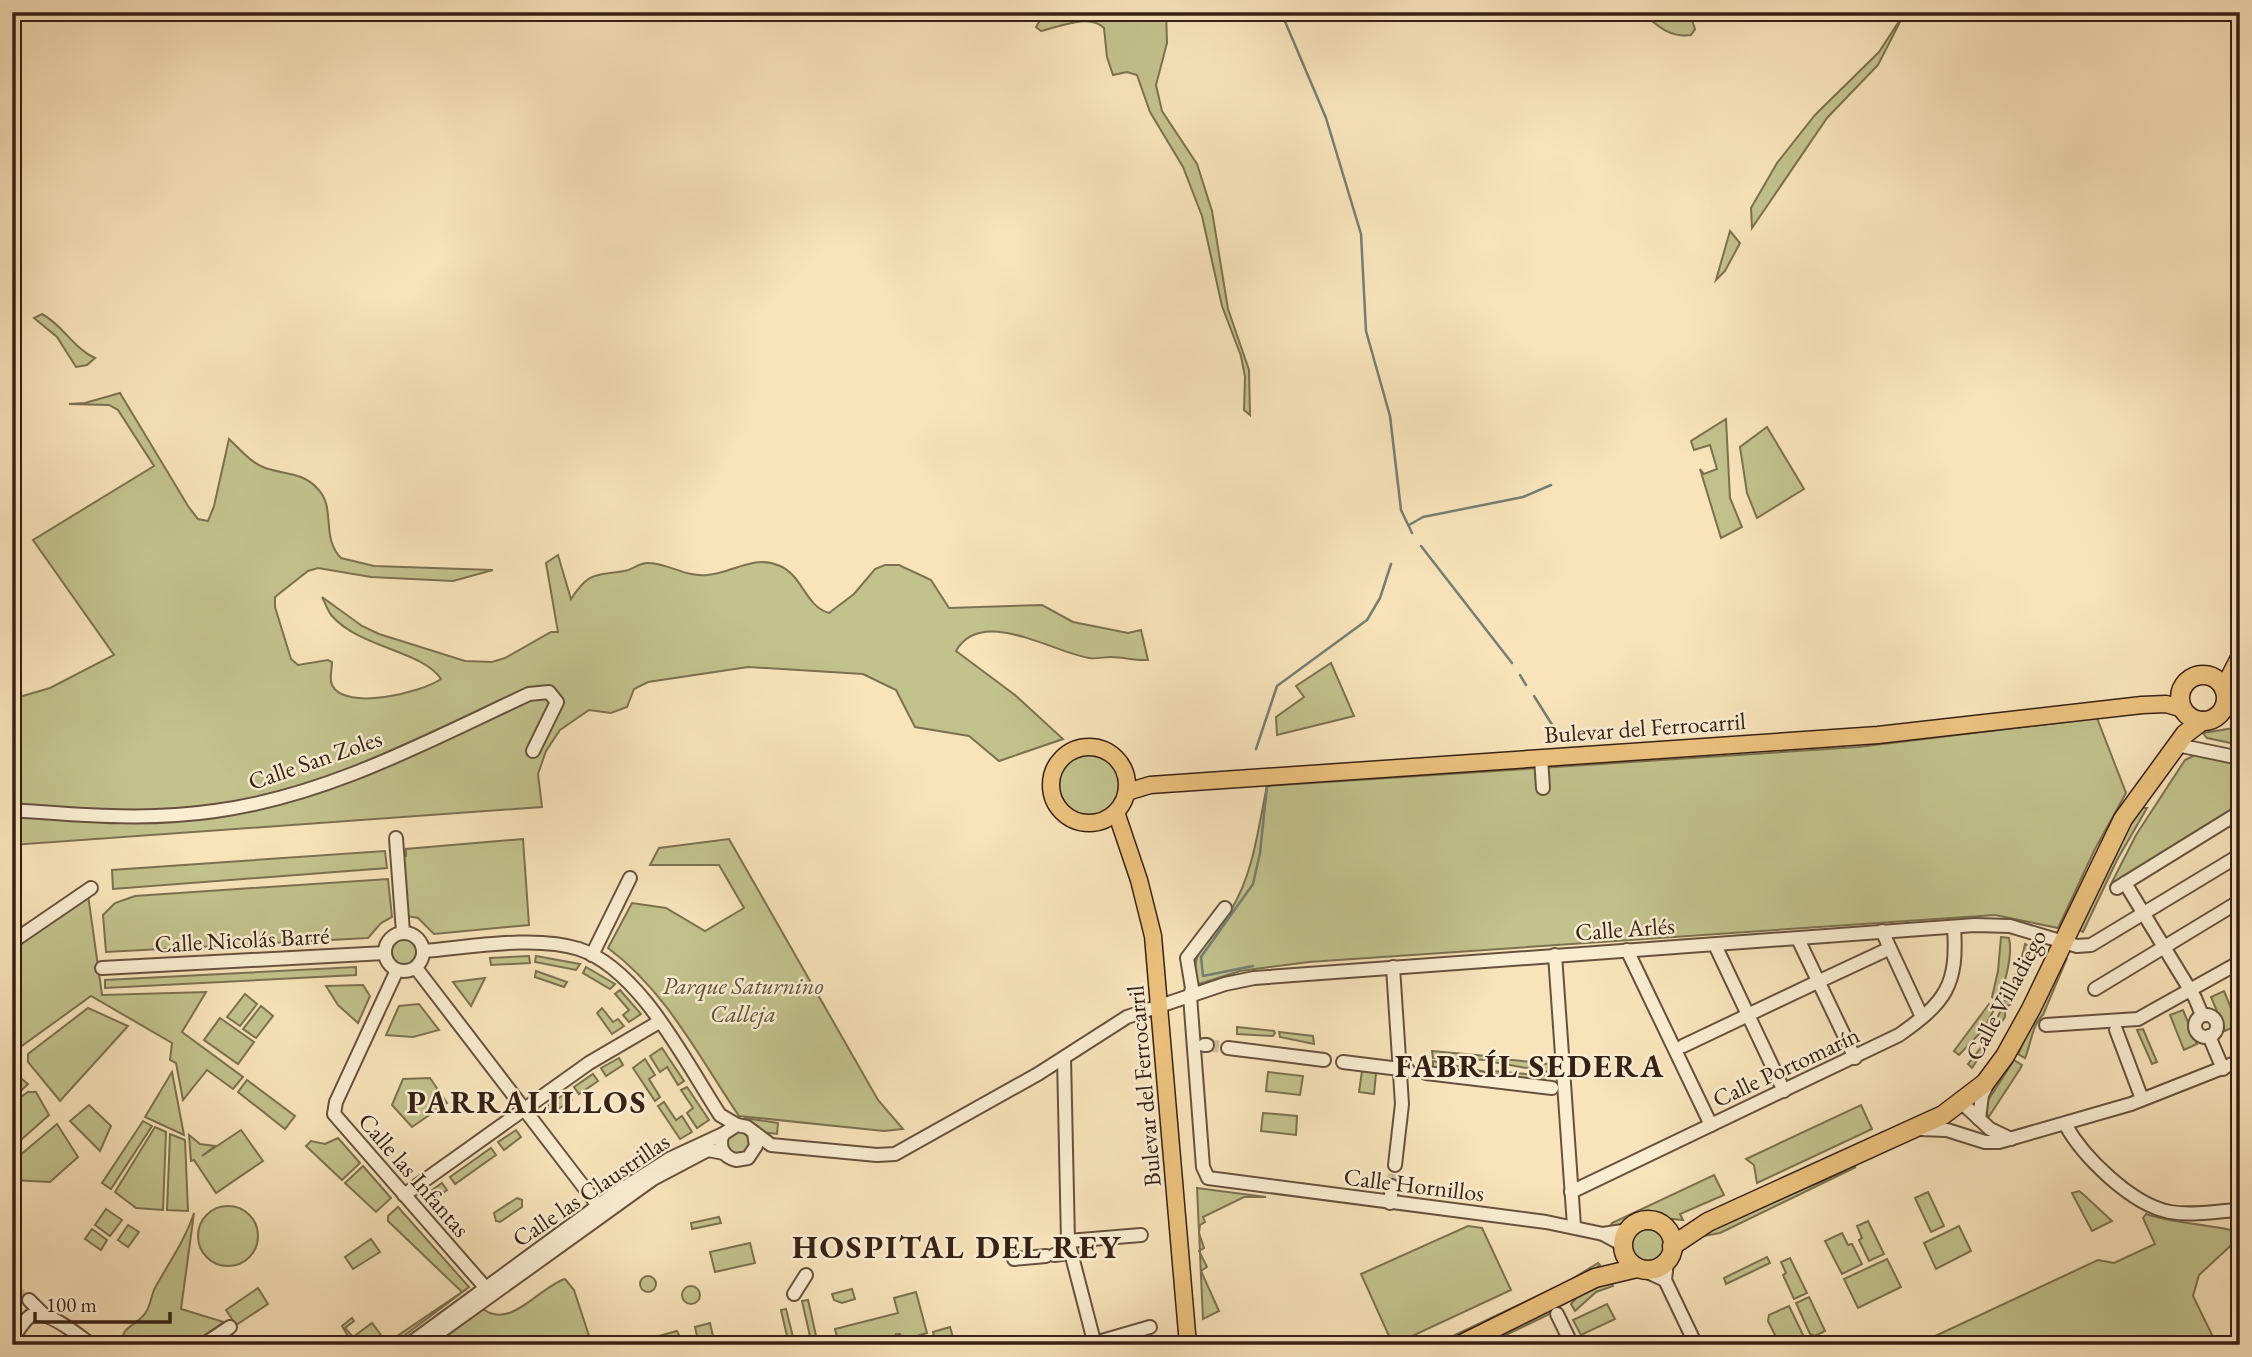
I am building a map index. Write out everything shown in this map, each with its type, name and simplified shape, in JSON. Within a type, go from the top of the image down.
[{"type":"highway","points":[[2218,683],[2237,661]]},
{"type":"highway","points":[[2193,678],[2218,683],[2225,704],[2216,716],[2188,710],[2193,678]]},
{"type":"highway","name":"Calle Villadiego","points":[[1670,1253],[1708,1222],[1912,1130],[1958,1106],[1991,1076],[2031,1009],[2123,819],[2181,740],[2188,710]]},
{"type":"highway","points":[[1461,1345],[1595,1278],[1658,1268],[1670,1253],[1668,1231],[1662,1225],[1642,1222],[1595,1278]]},
{"type":"highway","name":"Calle Villadiego","points":[[1662,1225],[1708,1222]]},
{"type":"highway","points":[[1625,1241],[1627,1259],[1640,1269]]},
{"type":"main road","name":"Bulevar del Ferrocarril","points":[[1127,785],[1878,735],[2142,705],[2188,710]]},
{"type":"main road","points":[[1096,747],[1117,758],[1127,785],[1116,820],[1089,823],[1078,822],[1060,810],[1051,789],[1056,766],[1073,750],[1096,747]]},
{"type":"main road","name":"Bulevar del Ferrocarril","points":[[1116,820],[1150,923],[1160,1005],[1188,1345]]},
{"type":"street","name":"Calle San Zoles","points":[[12,810],[148,816],[214,811],[259,803],[354,774],[529,694],[545,690],[554,694],[557,702],[533,751]]},
{"type":"street","points":[[2181,740],[2240,758]]},
{"type":"street","points":[[1541,758],[1543,788]]},
{"type":"street","points":[[2223,1069],[2209,1036],[2215,1031],[2216,1021],[2202,1015],[2164,947],[2121,885],[2240,812]]},
{"type":"street","points":[[396,838],[402,932]]},
{"type":"street","points":[[2072,921],[2076,937],[2083,946],[2099,940],[2240,855]]},
{"type":"street","points":[[592,955],[630,877]]},
{"type":"street","points":[[12,942],[92,888]]},
{"type":"street","points":[[2095,989],[2240,901]]},
{"type":"street","points":[[1190,996],[1192,988],[1187,958],[1225,908]]},
{"type":"street","name":"Calle Arlés","points":[[771,1145],[877,1155],[895,1154],[1064,1058],[1121,1020],[1160,1005],[1254,978],[1954,927],[2010,926],[2083,946]]},
{"type":"street","name":"Calle Portomarín","points":[[1572,1197],[1711,1125],[1899,1035],[1922,1017],[1943,995],[1953,975],[1956,957],[1954,927]]},
{"type":"street","points":[[1882,931],[1922,1017]]},
{"type":"street","points":[[402,932],[417,937],[424,951]]},
{"type":"street","points":[[402,932],[389,940],[385,953],[388,963],[397,970],[416,968]]},
{"type":"street","points":[[1798,939],[1855,1058]]},
{"type":"street","points":[[424,951],[537,943],[569,947],[592,955],[633,984],[659,1022],[720,1115],[724,1153],[740,1161],[755,1150],[771,1145]]},
{"type":"street","points":[[1715,945],[1784,1091]]},
{"type":"street","points":[[1627,950],[1711,1125]]},
{"type":"street","points":[[416,968],[424,951]]},
{"type":"street","points":[[1683,1046],[1884,951]]},
{"type":"street","name":"Calle Nicolás Barré","points":[[102,968],[385,953]]},
{"type":"street","points":[[1555,955],[1574,1226]]},
{"type":"street","points":[[2046,1025],[2138,1019],[2240,962]]},
{"type":"street","points":[[1393,967],[1404,1070],[1395,1165]]},
{"type":"street","points":[[416,968],[600,1209]]},
{"type":"street","name":"Calle las Infantas","points":[[397,970],[333,1109],[338,1121],[489,1291]]},
{"type":"street","name":"Calle Hornillos","points":[[1190,996],[1203,1167],[1208,1178],[1219,1182],[1574,1226],[1625,1241]]},
{"type":"street","points":[[404,1195],[589,1063],[659,1022]]},
{"type":"street","points":[[2116,1030],[2142,1100]]},
{"type":"street","points":[[1228,1048],[1324,1060]]},
{"type":"street","points":[[1064,1058],[1069,1247],[1092,1344],[1150,1327]]},
{"type":"street","points":[[1912,1130],[1932,1128],[2011,1139],[2142,1100],[2240,1061]]},
{"type":"street","points":[[1343,1062],[1404,1070]]},
{"type":"street","points":[[1426,1073],[1552,1088]]},
{"type":"street","points":[[1979,1119],[1982,1096],[1991,1076]]},
{"type":"street","points":[[1958,1106],[1979,1119],[1993,1137]]},
{"type":"street","points":[[1958,1106],[1964,1134]]},
{"type":"street","points":[[720,1115],[737,1125],[747,1127],[771,1145]]},
{"type":"street","points":[[2065,1124],[2104,1171],[2140,1200],[2167,1212],[2240,1210]]},
{"type":"street","points":[[723,1133],[737,1125]]},
{"type":"street","name":"Calle las Claustrillas","points":[[489,1291],[669,1159],[723,1133]]},
{"type":"street","points":[[754,1133],[755,1150]]},
{"type":"street","name":"Calle las Claustrillas","points":[[489,1291],[566,1239],[600,1209],[700,1153],[711,1149],[724,1153]]},
{"type":"street","points":[[1390,1203],[1392,1186]]},
{"type":"street","points":[[1553,1223],[1566,1216],[1572,1197]]},
{"type":"street","points":[[1014,1259],[1050,1256],[1069,1247],[1141,1235]]},
{"type":"street","points":[[1670,1253],[1665,1280],[1696,1345]]},
{"type":"street","points":[[1640,1269],[1665,1280]]},
{"type":"street","points":[[794,1294],[806,1275]]},
{"type":"street","points":[[422,1345],[489,1291]]},
{"type":"street","points":[[408,1345],[489,1291]]},
{"type":"street","points":[[29,1300],[44,1314],[92,1345]]},
{"type":"street","points":[[12,1339],[29,1317],[44,1314]]},
{"type":"street","points":[[1557,1314],[1572,1345]]},
{"type":"street","points":[[203,1345],[230,1327]]},
{"type":"green space","points":[[1045,12],[1166,12],[1167,43],[1156,85],[1162,111],[1197,164],[1212,211],[1228,309],[1249,370],[1250,415],[1244,410],[1245,377],[1241,356],[1222,306],[1202,216],[1183,167],[1150,112],[1137,75],[1127,72],[1113,75],[1107,57],[1104,28],[1082,21],[1041,31],[1036,27]]},
{"type":"green space","points":[[1641,12],[1672,12],[1691,17],[1695,29],[1691,35],[1676,34],[1664,30]]},
{"type":"green space","points":[[1905,12],[1878,65],[1827,118],[1752,228],[1751,208],[1777,163],[1815,115],[1879,52]]},
{"type":"green space","points":[[1730,231],[1740,243],[1725,271],[1716,280]]},
{"type":"green space","points":[[42,314],[95,358],[87,365],[76,367],[57,337],[34,318]]},
{"type":"green space","points":[[120,393],[198,519],[208,521],[214,506],[229,439],[258,464],[270,470],[298,476],[317,488],[326,504],[331,541],[341,558],[374,566],[493,570],[453,581],[371,577],[318,568],[308,571],[275,597],[275,607],[291,659],[298,665],[328,660],[332,662],[332,685],[340,693],[352,697],[402,694],[441,679],[420,662],[344,627],[330,614],[322,597],[362,626],[379,634],[465,661],[492,662],[505,658],[551,632],[558,632],[546,563],[558,555],[571,599],[593,576],[627,570],[645,563],[707,575],[761,562],[780,566],[788,571],[814,604],[829,613],[854,594],[875,569],[885,565],[899,565],[931,580],[949,608],[1042,605],[1073,622],[1128,633],[1141,630],[1148,660],[1089,658],[1018,635],[999,632],[982,632],[967,638],[956,651],[1015,695],[1063,739],[999,761],[969,736],[915,727],[896,690],[863,674],[748,667],[648,682],[634,689],[627,707],[611,713],[589,710],[560,730],[546,751],[538,774],[542,807],[12,845],[12,699],[50,688],[114,655],[33,540],[154,466],[118,410],[109,405],[69,404],[85,403]]},
{"type":"green space","points":[[1726,419],[1730,498],[1742,527],[1721,538],[1700,469],[1704,474],[1717,469],[1710,445],[1694,450],[1691,441]]},
{"type":"green space","points":[[1767,427],[1804,489],[1757,518],[1747,493],[1740,447]]},
{"type":"green space","points":[[1331,663],[1354,716],[1277,735],[1276,717],[1304,697],[1296,686]]},
{"type":"green space","points":[[2097,718],[2126,793],[2095,849],[2058,928],[1995,915],[1309,962],[1240,971],[1199,984],[1195,973],[1199,953],[1231,910],[1245,880],[1267,786],[1858,747]]},
{"type":"green space","points":[[2240,727],[2240,745],[2207,738],[2203,733]]},
{"type":"green space","points":[[1082,750],[1096,750],[1109,756],[1118,765],[1124,785],[1122,798],[1114,810],[1096,820],[1082,820],[1069,814],[1060,805],[1054,792],[1054,778],[1060,765],[1069,756]]},
{"type":"green space","points":[[2199,753],[2240,762],[2240,804],[2111,884],[2136,835],[2185,760]]},
{"type":"green space","points":[[2141,808],[2147,808],[2117,860],[2083,932],[2079,930],[2125,832]]},
{"type":"green space","points":[[523,839],[529,925],[434,934],[418,918],[407,916],[403,857],[406,856],[406,849]]},
{"type":"green space","name":"Parque Saturnino Calleja","points":[[729,839],[878,1100],[903,1129],[884,1131],[739,1116],[664,1004],[629,965],[608,948],[632,903],[666,908],[705,931],[744,908],[719,865],[650,865],[659,848]]},
{"type":"green space","points":[[385,851],[387,868],[113,889],[112,870]]},
{"type":"green space","points":[[388,879],[392,917],[381,923],[368,938],[106,952],[103,915],[115,903],[135,896]]},
{"type":"green space","points":[[88,895],[102,995],[206,992],[182,1032],[243,1077],[233,1089],[207,1070],[183,1100],[176,1063],[170,1060],[172,1043],[91,996],[12,1053],[12,946]]},
{"type":"green space","points":[[404,936],[415,940],[419,951],[415,962],[404,966],[393,962],[389,951],[393,940]]},
{"type":"green space","points":[[2001,937],[2009,938],[2010,952],[2005,980],[1996,1001],[1992,997]]},
{"type":"green space","points":[[2025,944],[2035,949],[2010,1005],[2006,1006],[2004,1002],[2019,967]]},
{"type":"green space","points":[[529,956],[530,963],[491,965],[490,958]]},
{"type":"green space","points":[[536,956],[580,964],[576,970],[535,962]]},
{"type":"green space","points":[[2067,958],[2043,1015],[2034,1029],[2025,1058],[2018,1054],[2057,970]]},
{"type":"green space","points":[[356,967],[356,975],[105,988],[105,980]]},
{"type":"green space","points":[[586,967],[615,984],[610,989],[583,973]]},
{"type":"green space","points":[[536,971],[567,982],[564,987],[535,977]]},
{"type":"green space","points":[[485,978],[471,1006],[453,982]]},
{"type":"green space","points":[[363,985],[370,996],[358,1023],[338,1005],[326,986]]},
{"type":"green space","points":[[620,990],[641,1014],[629,1022],[623,1015],[629,1010],[615,994]]},
{"type":"green space","points":[[2224,991],[2238,1025],[2225,1031],[2211,997]]},
{"type":"green space","points":[[245,994],[257,1004],[240,1026],[227,1017]]},
{"type":"green space","points":[[419,1004],[439,1030],[413,1037],[386,1035],[399,1006]]},
{"type":"green space","points":[[1989,1004],[1995,1008],[1983,1030],[1959,1055],[1954,1051]]},
{"type":"green space","points":[[261,1006],[273,1016],[256,1038],[243,1029]]},
{"type":"green space","points":[[88,1008],[128,1026],[60,1101],[28,1062],[28,1054]]},
{"type":"green space","points":[[602,1008],[613,1022],[618,1019],[624,1026],[612,1034],[597,1013]]},
{"type":"green space","points":[[2001,1010],[2005,1011],[2005,1017],[1972,1068],[1968,1064],[1986,1041]]},
{"type":"green space","points":[[2183,1010],[2197,1044],[2184,1050],[2170,1015]]},
{"type":"green space","points":[[220,1018],[254,1042],[238,1064],[204,1040]]},
{"type":"green space","points":[[1237,1027],[1275,1033],[1273,1036],[1237,1034]]},
{"type":"green space","points":[[2143,1029],[2157,1062],[2152,1064],[2137,1030]]},
{"type":"green space","points":[[1279,1032],[1313,1036],[1314,1044],[1280,1037]]},
{"type":"green space","points":[[662,1048],[684,1081],[678,1085],[667,1067],[660,1072],[650,1056]]},
{"type":"green space","points":[[1432,1051],[1486,1056],[1487,1060],[1433,1058]]},
{"type":"green space","points":[[619,1058],[623,1065],[606,1076],[601,1068]]},
{"type":"green space","points":[[1495,1058],[1548,1064],[1549,1072],[1493,1062]]},
{"type":"green space","points":[[645,1059],[655,1075],[649,1079],[660,1097],[655,1101],[633,1068]]},
{"type":"green space","points":[[2014,1060],[2022,1065],[1988,1118],[1985,1105]]},
{"type":"green space","points":[[1433,1061],[1486,1072],[1433,1068]]},
{"type":"green space","points":[[12,1071],[28,1084],[12,1099]]},
{"type":"green space","points":[[1362,1071],[1376,1073],[1374,1094],[1359,1092]]},
{"type":"green space","points":[[1493,1071],[1549,1076],[1550,1082],[1492,1075]]},
{"type":"green space","points":[[172,1072],[184,1135],[145,1117]]},
{"type":"green space","points":[[1268,1072],[1303,1076],[1300,1095],[1266,1091]]},
{"type":"green space","points":[[593,1074],[598,1081],[579,1094],[574,1087]]},
{"type":"green space","points":[[430,1078],[447,1103],[412,1127],[392,1105],[403,1079]]},
{"type":"green space","points":[[247,1080],[295,1116],[285,1129],[238,1092]]},
{"type":"green space","points":[[687,1087],[709,1120],[697,1128],[687,1113],[693,1108],[681,1090]]},
{"type":"green space","points":[[28,1092],[36,1092],[49,1115],[12,1148],[12,1103]]},
{"type":"green space","points":[[567,1092],[572,1100],[552,1113],[548,1106]]},
{"type":"green space","points":[[664,1102],[676,1120],[682,1116],[692,1132],[680,1139],[658,1106]]},
{"type":"green space","points":[[89,1105],[111,1126],[100,1151],[70,1121]]},
{"type":"green space","points":[[1861,1105],[1872,1129],[1757,1183],[1754,1165],[1746,1159]]},
{"type":"green space","points":[[1263,1113],[1297,1116],[1296,1135],[1261,1131]]},
{"type":"green space","points":[[745,1118],[778,1123],[777,1134],[761,1132],[742,1120]]},
{"type":"green space","points":[[143,1121],[152,1126],[111,1189],[102,1183]]},
{"type":"green space","points":[[57,1124],[78,1157],[50,1182],[12,1180],[12,1162]]},
{"type":"green space","points":[[155,1127],[166,1132],[163,1210],[136,1208],[115,1192]]},
{"type":"green space","points":[[241,1130],[263,1161],[216,1193],[194,1160],[191,1161],[189,1135],[200,1144],[215,1146],[202,1156]]},
{"type":"green space","points":[[516,1130],[521,1137],[504,1150],[498,1142]]},
{"type":"green space","points":[[738,1131],[747,1134],[750,1143],[747,1152],[738,1155],[729,1152],[726,1143],[729,1134]]},
{"type":"green space","points":[[170,1134],[185,1140],[188,1211],[167,1210]]},
{"type":"green space","points":[[338,1138],[360,1163],[342,1180],[306,1146],[311,1141],[325,1144]]},
{"type":"green space","points":[[491,1148],[496,1155],[455,1184],[450,1177]]},
{"type":"green space","points":[[363,1166],[391,1198],[376,1212],[345,1183]]},
{"type":"green space","points":[[1856,1167],[1720,1233],[1698,1237],[1705,1230]]},
{"type":"green space","points":[[1714,1175],[1724,1195],[1680,1214],[1683,1220],[1643,1216],[1623,1226],[1608,1229],[1612,1223]]},
{"type":"green space","points":[[442,1183],[447,1190],[429,1203],[424,1196]]},
{"type":"green space","points":[[1197,1188],[1266,1197],[1244,1197],[1203,1217],[1205,1222],[1200,1225],[1199,1233]]},
{"type":"green space","points":[[2079,1191],[2112,1221],[2092,1231],[2072,1193]]},
{"type":"green space","points":[[1928,1192],[1944,1226],[1931,1232],[1915,1198]]},
{"type":"green space","points":[[517,1198],[522,1200],[522,1207],[500,1222],[496,1221],[494,1213]]},
{"type":"green space","points":[[228,1206],[245,1211],[253,1219],[258,1236],[253,1253],[245,1261],[228,1266],[211,1261],[203,1253],[198,1236],[203,1219],[211,1211]]},
{"type":"green space","points":[[398,1207],[469,1287],[396,1342],[393,1339],[462,1292],[388,1221],[388,1216]]},
{"type":"green space","points":[[106,1209],[122,1220],[110,1236],[95,1225]]},
{"type":"green space","points":[[194,1213],[181,1309],[224,1322],[190,1345],[122,1345],[124,1333],[143,1317],[148,1309],[154,1289],[182,1241]]},
{"type":"green space","points":[[2146,1214],[2240,1232],[2240,1237],[2199,1275],[2193,1296],[2217,1345],[1916,1345],[2098,1260],[2114,1263],[2155,1244],[2143,1218]]},
{"type":"green space","points":[[719,1217],[721,1223],[692,1229],[691,1223]]},
{"type":"green space","points":[[1868,1221],[1884,1254],[1869,1261],[1859,1240],[1862,1238],[1857,1226]]},
{"type":"green space","points":[[128,1225],[139,1232],[128,1247],[118,1240]]},
{"type":"green space","points":[[1468,1226],[1482,1228],[1511,1290],[1393,1345],[1361,1274]]},
{"type":"green space","points":[[1959,1226],[1971,1251],[1936,1269],[1924,1243]]},
{"type":"green space","points":[[1647,1228],[1659,1233],[1664,1245],[1659,1257],[1647,1262],[1635,1257],[1630,1245],[1635,1233]]},
{"type":"green space","points":[[92,1229],[107,1240],[101,1250],[85,1239]]},
{"type":"green space","points":[[1199,1233],[1204,1248],[1200,1250]]},
{"type":"green space","points":[[1842,1233],[1848,1245],[1852,1244],[1862,1264],[1842,1274],[1825,1241]]},
{"type":"green space","points":[[371,1239],[380,1252],[353,1269],[345,1257]]},
{"type":"green space","points":[[750,1243],[755,1263],[715,1272],[710,1252]]},
{"type":"green space","points":[[1200,1253],[1207,1267],[1201,1271],[1219,1311],[1203,1319]]},
{"type":"green space","points":[[1767,1257],[1770,1263],[1726,1284],[1724,1278]]},
{"type":"green space","points":[[1790,1258],[1807,1293],[1794,1299],[1783,1275],[1786,1273],[1781,1262]]},
{"type":"green space","points":[[1887,1259],[1901,1287],[1858,1308],[1844,1279]]},
{"type":"green space","points":[[1598,1263],[1600,1265],[1583,1277],[1545,1299],[1446,1345],[1434,1345],[1567,1282]]},
{"type":"green space","points":[[648,1276],[656,1284],[648,1292],[640,1284]]},
{"type":"green space","points":[[1609,1278],[1613,1286],[1596,1292],[1575,1311],[1571,1304],[1577,1297]]},
{"type":"green space","points":[[565,1279],[574,1290],[592,1345],[434,1345],[483,1309],[493,1314],[514,1311]]},
{"type":"green space","points":[[687,1286],[695,1286],[700,1295],[698,1302],[687,1304],[682,1299],[682,1291]]},
{"type":"green space","points":[[258,1288],[268,1304],[236,1325],[226,1310]]},
{"type":"green space","points":[[852,1289],[855,1299],[842,1303],[834,1300],[832,1294]]},
{"type":"green space","points":[[916,1292],[927,1333],[903,1340],[900,1334],[896,1334],[892,1345],[839,1345],[835,1329],[898,1313],[894,1298]]},
{"type":"green space","points":[[1809,1297],[1825,1331],[1815,1336],[1810,1334],[1796,1303]]},
{"type":"green space","points":[[808,1300],[818,1345],[812,1345],[802,1301]]},
{"type":"green space","points":[[1561,1304],[1556,1311],[1485,1345],[1475,1345]]},
{"type":"green space","points":[[1607,1304],[1615,1319],[1581,1335],[1573,1320]]},
{"type":"green space","points":[[1789,1306],[1805,1339],[1793,1345],[1780,1345],[1768,1321],[1769,1315]]},
{"type":"green space","points":[[786,1309],[795,1345],[789,1345],[781,1310]]},
{"type":"green space","points":[[352,1318],[354,1321],[345,1328],[353,1337],[372,1323],[387,1343],[353,1345],[342,1326]]},
{"type":"green space","points":[[710,1323],[715,1345],[699,1345],[695,1327]]},
{"type":"green space","points":[[950,1327],[955,1344],[936,1345],[933,1332]]},
{"type":"green space","points":[[677,1331],[680,1337],[676,1345],[656,1345],[655,1337]]},
{"type":"waterway","points":[[1281,12],[1326,118],[1361,234],[1366,331],[1390,416],[1401,510],[1412,533]]},
{"type":"waterway","points":[[1409,525],[1423,517],[1523,497],[1551,485]]},
{"type":"waterway","points":[[1421,546],[1512,663]]},
{"type":"waterway","points":[[1256,749],[1277,686],[1367,620],[1380,598],[1391,564]]},
{"type":"waterway","points":[[1520,675],[1526,685]]},
{"type":"waterway","points":[[1534,696],[1563,742]]},
{"type":"waterway","points":[[1253,966],[1203,976],[1201,957],[1253,884],[1260,853],[1267,786]]},
{"type":"tunnel","points":[[1207,1045],[1228,1048]]},
{"type":"tunnel","points":[[1392,1186],[1395,1165]]},
{"type":"tunnel","points":[[12,1290],[29,1300]]},
{"type":"district","name":"FABRÍL SEDERA","points":[[1530,1066]]},
{"type":"district","name":"PARRALILLOS","points":[[527,1102]]},
{"type":"district","name":"HOSPITAL DEL REY","points":[[957,1247]]}]
